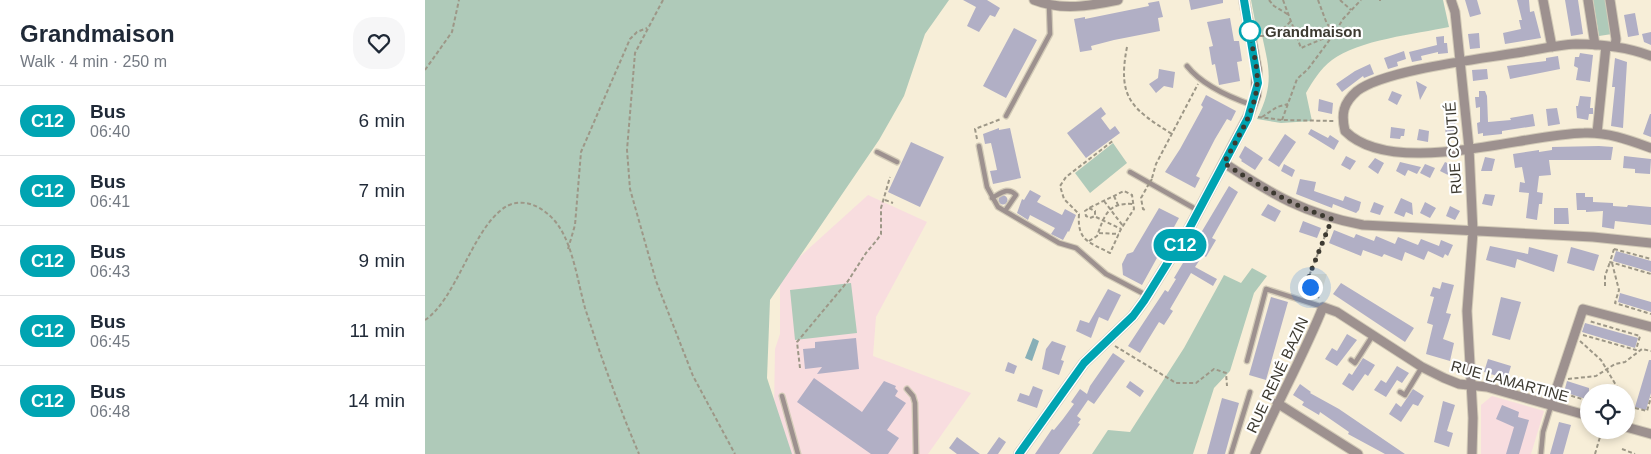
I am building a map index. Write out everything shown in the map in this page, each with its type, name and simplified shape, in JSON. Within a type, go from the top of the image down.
[{"type":"street","points":[[1034,0],[1049,5],[1086,7],[1117,0]]},
{"type":"street","points":[[1019,454],[1084,363],[1133,316],[1147,296],[1199,211],[1248,118],[1258,83],[1244,0]]},
{"type":"street","name":"RUE COUTIÉ","points":[[1451,0],[1455,12],[1469,149],[1473,232],[1467,311],[1473,418],[1472,454]]},
{"type":"street","points":[[1543,0],[1552,47]]},
{"type":"street","points":[[1588,0],[1595,45]]},
{"type":"street","points":[[1602,134],[1611,46],[1616,39],[1610,0]]},
{"type":"street","points":[[1651,56],[1611,46],[1595,45],[1552,47],[1460,62],[1394,76],[1365,87],[1358,91],[1343,108],[1342,121],[1345,131],[1351,137],[1377,148],[1415,153],[1469,149],[1570,134],[1602,134],[1651,148]]},
{"type":"street","points":[[1224,163],[1271,193],[1304,210],[1332,219],[1363,225],[1617,239],[1651,243]]},
{"type":"street","name":"RUE LAMARTINE","points":[[1323,307],[1337,312],[1422,367],[1459,384],[1487,387],[1580,413]]},
{"type":"street","name":"RUE RENÉ BAZIN","points":[[1255,454],[1277,402],[1303,356],[1323,307]]},
{"type":"street","points":[[1551,405],[1578,318],[1583,309],[1651,327]]},
{"type":"street","points":[[1277,402],[1357,454]]},
{"type":"street","points":[[1635,430],[1651,434]]},
{"type":"lane","points":[[1007,116],[1050,34],[1049,5]]},
{"type":"lane","points":[[1187,66],[1201,80],[1237,100],[1253,105]]},
{"type":"lane","points":[[979,146],[991,198],[1005,211],[1059,243],[1076,248],[1106,274],[1147,296]]},
{"type":"lane","points":[[877,152],[897,162]]},
{"type":"lane","points":[[1130,172],[1199,211]]},
{"type":"lane","points":[[991,198],[1012,190],[1016,195],[1005,211]]},
{"type":"lane","points":[[1247,361],[1266,289],[1323,307]]},
{"type":"lane","points":[[1351,360],[1355,363],[1373,335]]},
{"type":"lane","points":[[1400,392],[1405,394],[1422,367]]},
{"type":"lane","points":[[907,389],[913,396],[915,403],[916,454]]},
{"type":"lane","points":[[1231,454],[1250,392]]},
{"type":"lane","points":[[782,396],[798,454]]},
{"type":"lane","points":[[1541,453],[1543,432],[1551,405]]},
{"type":"path","points":[[425,70],[452,32],[459,0]]},
{"type":"path","points":[[663,0],[635,54],[627,150],[630,189],[656,281],[693,376],[735,454]]},
{"type":"path","points":[[1269,0],[1274,6],[1289,15]]},
{"type":"path","points":[[1283,0],[1301,48],[1335,33]]},
{"type":"path","points":[[1318,0],[1327,24],[1335,33]]},
{"type":"path","points":[[1340,0],[1351,10]]},
{"type":"path","points":[[1282,120],[1297,79],[1308,69],[1351,10],[1361,0]]},
{"type":"path","points":[[1251,37],[1276,36],[1291,21]]},
{"type":"path","points":[[568,249],[575,225],[581,152],[630,40],[637,32],[647,28]]},
{"type":"path","points":[[1127,47],[1122,72],[1125,91],[1133,105],[1147,119],[1172,134]]},
{"type":"path","points":[[1147,211],[1143,209],[1141,198],[1152,179],[1156,164],[1201,80]]},
{"type":"path","points":[[1262,117],[1277,107],[1288,104]]},
{"type":"path","points":[[979,146],[975,129],[1007,116]]},
{"type":"path","points":[[1248,118],[1342,121]]},
{"type":"path","points":[[1095,216],[1090,218],[1086,216],[1085,211],[1124,191],[1133,196],[1134,209],[1121,229],[1110,253],[1083,239],[1079,231],[1079,214],[1064,199],[1060,186],[1066,177],[1114,140]]},
{"type":"path","points":[[800,368],[797,342],[848,281],[881,234],[880,216],[890,177]]},
{"type":"path","points":[[1114,196],[1118,205]]},
{"type":"path","points":[[885,200],[893,203]]},
{"type":"path","points":[[1104,201],[1123,226]]},
{"type":"path","points":[[425,320],[431,316],[442,301],[482,235],[500,211],[513,204],[532,204],[540,207],[559,227],[568,249],[586,309],[639,454]]},
{"type":"path","points":[[1099,233],[1101,220],[1110,210],[1118,205],[1133,204]]},
{"type":"path","points":[[1089,208],[1095,211],[1095,216],[1101,220],[1121,229]]},
{"type":"path","points":[[1323,307],[1310,287],[1309,276],[1332,219]]},
{"type":"path","points":[[1089,241],[1099,233],[1119,234]]},
{"type":"path","points":[[1605,286],[1617,239]]},
{"type":"path","points":[[1614,249],[1651,259]]},
{"type":"path","points":[[1611,263],[1651,274]]},
{"type":"path","points":[[1611,263],[1619,290],[1615,303],[1651,314]]},
{"type":"path","points":[[1578,318],[1640,336],[1637,348]]},
{"type":"path","points":[[1573,333],[1651,351]]},
{"type":"path","points":[[1573,333],[1601,360],[1615,384]]},
{"type":"path","points":[[1118,349],[1176,383],[1196,383],[1214,369],[1226,373],[1227,386]]},
{"type":"path","points":[[1559,381],[1597,376],[1615,364],[1625,362],[1641,350]]},
{"type":"path","points":[[1555,391],[1580,398]]},
{"type":"path","points":[[1635,408],[1647,411],[1651,397]]},
{"type":"path","points":[[1595,454],[1599,439]]},
{"type":"path","points":[[1622,449],[1635,454]]},
{"type":"shaded area","points":[[868,195],[927,222],[876,317],[873,356],[971,393],[928,454],[785,454],[774,409],[775,349],[780,334],[780,282],[784,271]]},
{"type":"shaded area","points":[[1311,274],[1327,274],[1321,294],[1310,286]]},
{"type":"shaded area","points":[[1492,396],[1544,411],[1531,454],[1481,454],[1481,405]]},
{"type":"green space","points":[[425,0],[949,0],[925,34],[904,96],[879,140],[770,300],[767,378],[792,454],[425,454]]},
{"type":"green space","points":[[1251,0],[1443,0],[1449,27],[1388,39],[1357,47],[1343,53],[1324,67],[1306,93],[1312,121],[1281,123],[1257,119],[1267,94],[1269,73],[1260,26],[1255,21]]},
{"type":"green space","points":[[1593,0],[1606,0],[1612,34],[1599,36]]},
{"type":"green space","points":[[1113,143],[1127,163],[1090,193],[1075,173]]},
{"type":"green space","points":[[1252,268],[1267,276],[1254,293],[1230,371],[1214,388],[1193,454],[1092,454],[1108,430],[1130,432],[1184,348],[1224,275],[1241,283]]},
{"type":"green space","points":[[851,283],[857,333],[795,340],[790,290]]},
{"type":"water","points":[[1033,338],[1039,341],[1032,361],[1025,358]]},
{"type":"building","points":[[963,0],[987,0],[1000,8],[995,17],[990,15],[979,32],[967,26],[976,7]]},
{"type":"building","points":[[1189,0],[1223,0],[1223,3],[1191,10]]},
{"type":"building","points":[[1465,0],[1477,0],[1481,14],[1470,17]]},
{"type":"building","points":[[1517,0],[1529,0],[1530,12],[1534,11],[1541,38],[1505,44],[1503,33],[1521,29],[1519,20],[1522,20]]},
{"type":"building","points":[[1565,0],[1578,0],[1583,34],[1571,36]]},
{"type":"building","points":[[1159,1],[1163,17],[1158,18],[1160,31],[1091,46],[1092,50],[1080,52],[1074,19],[1085,17],[1085,19],[1149,6],[1148,3]]},
{"type":"building","points":[[1635,13],[1639,35],[1628,37],[1624,15]]},
{"type":"building","points":[[1230,18],[1234,41],[1239,41],[1242,61],[1237,62],[1240,81],[1219,85],[1215,64],[1212,65],[1209,47],[1213,46],[1207,22]]},
{"type":"building","points":[[1014,28],[1037,40],[1006,98],[983,86]]},
{"type":"building","points":[[1651,32],[1651,45],[1644,42],[1642,34]]},
{"type":"building","points":[[1479,33],[1480,48],[1470,49],[1468,34]]},
{"type":"building","points":[[1444,36],[1444,43],[1447,43],[1448,53],[1438,54],[1438,52],[1421,56],[1422,60],[1412,62],[1409,52],[1437,45],[1436,37]]},
{"type":"building","points":[[1404,51],[1406,59],[1397,62],[1398,66],[1388,69],[1384,58]]},
{"type":"building","points":[[1580,53],[1593,55],[1590,82],[1576,80],[1578,68],[1574,66],[1575,57],[1579,57]]},
{"type":"building","points":[[1558,56],[1560,69],[1510,79],[1507,66],[1546,61],[1546,58]]},
{"type":"building","points":[[1615,58],[1627,62],[1623,128],[1611,126],[1615,87],[1612,87]]},
{"type":"building","points":[[1370,64],[1374,74],[1364,78],[1363,76],[1342,92],[1336,84],[1355,71]]},
{"type":"building","points":[[1159,69],[1175,72],[1173,88],[1164,86],[1156,93],[1149,84],[1158,78]]},
{"type":"building","points":[[1487,69],[1488,79],[1473,81],[1472,70]]},
{"type":"building","points":[[1416,81],[1427,87],[1420,100]]},
{"type":"building","points":[[1392,91],[1402,95],[1397,105],[1388,100]]},
{"type":"building","points":[[1479,91],[1485,91],[1487,96],[1488,122],[1511,120],[1510,118],[1533,114],[1535,126],[1502,131],[1502,134],[1483,136],[1483,133],[1478,134],[1477,123],[1480,122],[1480,107],[1476,108],[1475,97],[1479,97]]},
{"type":"building","points":[[1206,95],[1236,111],[1231,121],[1227,119],[1215,139],[1196,176],[1200,178],[1195,188],[1165,172],[1203,107],[1201,105]]},
{"type":"building","points":[[1580,96],[1591,97],[1590,108],[1593,108],[1593,114],[1589,114],[1588,120],[1577,118],[1576,106],[1578,106]]},
{"type":"building","points":[[1319,99],[1333,103],[1332,114],[1318,111]]},
{"type":"building","points":[[1101,107],[1106,114],[1101,118],[1110,130],[1115,126],[1120,133],[1086,158],[1067,133]]},
{"type":"building","points":[[1557,108],[1560,124],[1548,126],[1546,109]]},
{"type":"building","points":[[1651,114],[1651,137],[1643,134]]},
{"type":"building","points":[[1455,119],[1456,134],[1446,135],[1444,120]]},
{"type":"building","points":[[1391,127],[1405,129],[1404,136],[1401,136],[1400,139],[1390,138]]},
{"type":"building","points":[[999,128],[999,130],[1010,128],[1021,178],[993,184],[990,171],[997,170],[991,143],[985,144],[983,134]]},
{"type":"building","points":[[1311,129],[1328,138],[1330,135],[1339,141],[1334,150],[1308,134]]},
{"type":"building","points":[[1419,129],[1429,131],[1428,142],[1417,140]]},
{"type":"building","points":[[1285,134],[1296,142],[1279,167],[1268,160]]},
{"type":"building","points":[[911,142],[944,157],[920,207],[888,192]]},
{"type":"building","points":[[1245,146],[1263,158],[1255,170],[1241,161],[1239,157]]},
{"type":"building","points":[[1552,147],[1613,147],[1611,160],[1549,160],[1551,175],[1539,176],[1537,192],[1543,193],[1542,204],[1539,204],[1537,220],[1526,218],[1529,193],[1519,192],[1520,182],[1525,183],[1522,167],[1515,168],[1513,154],[1552,150]]},
{"type":"building","points":[[1346,156],[1356,161],[1350,170],[1341,165]]},
{"type":"building","points":[[1624,156],[1651,159],[1650,174],[1635,173],[1635,169],[1623,168]]},
{"type":"building","points":[[1485,157],[1495,159],[1492,171],[1481,171]]},
{"type":"building","points":[[1375,158],[1384,163],[1378,174],[1368,167]]},
{"type":"building","points":[[1400,162],[1421,167],[1417,174],[1408,170],[1405,176],[1396,171]]},
{"type":"building","points":[[1445,162],[1461,169],[1456,179],[1440,171]]},
{"type":"building","points":[[1284,164],[1295,170],[1292,177],[1281,171]]},
{"type":"building","points":[[1425,164],[1435,168],[1430,178],[1420,173]]},
{"type":"building","points":[[1300,179],[1316,182],[1314,191],[1343,201],[1345,196],[1361,202],[1359,210],[1356,213],[1333,204],[1332,208],[1296,194]]},
{"type":"building","points":[[1229,186],[1238,192],[1212,238],[1216,240],[1206,257],[1203,255],[1195,267],[1217,279],[1213,286],[1191,273],[1170,309],[1173,311],[1164,325],[1159,322],[1140,353],[1128,346],[1165,290],[1168,292],[1176,279],[1174,278]]},
{"type":"building","points":[[1030,190],[1041,196],[1037,202],[1062,215],[1065,209],[1076,215],[1069,232],[1063,240],[1051,234],[1055,228],[1030,215],[1028,220],[1017,213],[1022,199],[1024,200]]},
{"type":"building","points":[[1576,193],[1585,193],[1585,197],[1593,197],[1593,202],[1613,203],[1613,206],[1651,207],[1651,225],[1615,221],[1614,229],[1602,227],[1603,211],[1586,212],[1586,210],[1577,210]]},
{"type":"building","points":[[1485,194],[1495,195],[1492,206],[1482,204]]},
{"type":"building","points":[[1003,196],[1007,200],[1003,204],[999,200]]},
{"type":"building","points":[[1401,198],[1412,203],[1413,215],[1406,212],[1404,217],[1394,213]]},
{"type":"building","points":[[1374,202],[1384,206],[1380,215],[1370,212]]},
{"type":"building","points":[[1425,202],[1436,208],[1430,218],[1420,213]]},
{"type":"building","points":[[1268,204],[1281,211],[1275,222],[1261,215]]},
{"type":"building","points":[[1450,206],[1460,211],[1455,220],[1446,216]]},
{"type":"building","points":[[1159,208],[1179,218],[1142,285],[1123,275],[1122,264],[1127,254],[1133,252]]},
{"type":"building","points":[[1554,208],[1568,208],[1569,224],[1554,224]]},
{"type":"building","points":[[1303,221],[1321,228],[1317,238],[1299,232]]},
{"type":"building","points":[[1334,230],[1354,238],[1356,234],[1374,241],[1376,236],[1395,244],[1398,237],[1418,245],[1421,239],[1439,246],[1441,240],[1453,245],[1448,256],[1445,254],[1443,258],[1428,251],[1424,260],[1405,252],[1402,261],[1384,254],[1382,257],[1363,250],[1361,256],[1329,243]]},
{"type":"building","points":[[1490,246],[1528,254],[1529,247],[1558,255],[1554,272],[1517,259],[1515,268],[1486,260]]},
{"type":"building","points":[[1571,247],[1599,255],[1594,271],[1567,263]]},
{"type":"building","points":[[1616,251],[1651,261],[1651,272],[1613,261]]},
{"type":"building","points":[[1442,282],[1454,285],[1446,313],[1451,314],[1443,339],[1454,343],[1450,361],[1426,354],[1433,325],[1427,323],[1434,297],[1430,296],[1433,287],[1440,289]]},
{"type":"building","points":[[1341,283],[1414,328],[1405,342],[1333,294]]},
{"type":"building","points":[[1108,289],[1121,295],[1108,321],[1099,317],[1091,338],[1076,331],[1080,320],[1089,323]]},
{"type":"building","points":[[1620,293],[1651,302],[1651,312],[1618,302]]},
{"type":"building","points":[[1271,297],[1288,302],[1266,380],[1249,375]]},
{"type":"building","points":[[1501,297],[1521,302],[1510,340],[1492,335]]},
{"type":"building","points":[[1585,323],[1638,338],[1635,348],[1582,332]]},
{"type":"building","points":[[1347,334],[1357,340],[1337,366],[1325,359],[1332,348],[1337,351]]},
{"type":"building","points":[[856,338],[859,369],[817,374],[822,367],[805,369],[803,349],[815,348],[815,342]]},
{"type":"building","points":[[1052,341],[1066,346],[1061,360],[1064,361],[1059,375],[1042,369],[1046,349]]},
{"type":"building","points":[[1113,353],[1125,361],[1094,404],[1088,400],[1077,416],[1081,419],[1078,423],[1080,424],[1059,454],[1035,454],[1052,429],[1054,430],[1074,404],[1071,402],[1080,389],[1087,394],[1090,386]]},
{"type":"building","points":[[1363,358],[1375,365],[1368,376],[1365,374],[1353,391],[1342,384],[1349,373],[1352,375]]},
{"type":"building","points":[[1488,359],[1511,366],[1507,379],[1484,372]]},
{"type":"building","points":[[1649,360],[1651,360],[1651,393],[1646,410],[1635,407]]},
{"type":"building","points":[[1008,362],[1017,366],[1014,374],[1005,371]]},
{"type":"building","points":[[1397,366],[1409,373],[1402,383],[1397,380],[1386,397],[1374,390],[1381,380],[1386,383]]},
{"type":"building","points":[[814,378],[862,412],[884,381],[896,386],[895,388],[898,391],[895,396],[906,403],[887,430],[899,438],[888,454],[871,454],[797,402]]},
{"type":"building","points":[[1130,381],[1144,391],[1140,397],[1126,387]]},
{"type":"building","points":[[1567,381],[1580,385],[1580,397],[1564,392]]},
{"type":"building","points":[[1300,384],[1310,393],[1339,409],[1405,454],[1385,454],[1348,434],[1349,432],[1320,412],[1319,415],[1302,405],[1304,402],[1293,395]]},
{"type":"building","points":[[1033,386],[1043,390],[1037,408],[1017,401],[1020,393],[1029,396]]},
{"type":"building","points":[[1413,389],[1424,396],[1418,406],[1413,404],[1401,422],[1389,414],[1396,403],[1401,407]]},
{"type":"building","points":[[1222,398],[1239,403],[1225,454],[1207,454]]},
{"type":"building","points":[[1443,401],[1455,405],[1447,431],[1453,433],[1449,447],[1434,442]]},
{"type":"building","points":[[1502,405],[1519,412],[1518,417],[1529,420],[1519,454],[1506,454],[1514,427],[1496,419]]},
{"type":"building","points":[[1559,422],[1571,425],[1563,454],[1550,454]]},
{"type":"building","points":[[957,437],[980,454],[957,454],[949,448]]},
{"type":"building","points":[[999,437],[1006,442],[998,454],[987,454]]},
{"type":"bus line","name":"C12","points":[[1019,454],[1084,363],[1133,316],[1144,301],[1190,227],[1248,118],[1258,83],[1244,0]]},
{"type":"place","name":"Grandmaison","points":[[1250,31]]},
{"type":"route","points":[[1250,31],[1257,71],[1256,95],[1248,118],[1224,163],[1271,193],[1304,210],[1332,219],[1309,276],[1308,282],[1310,287]]}]
